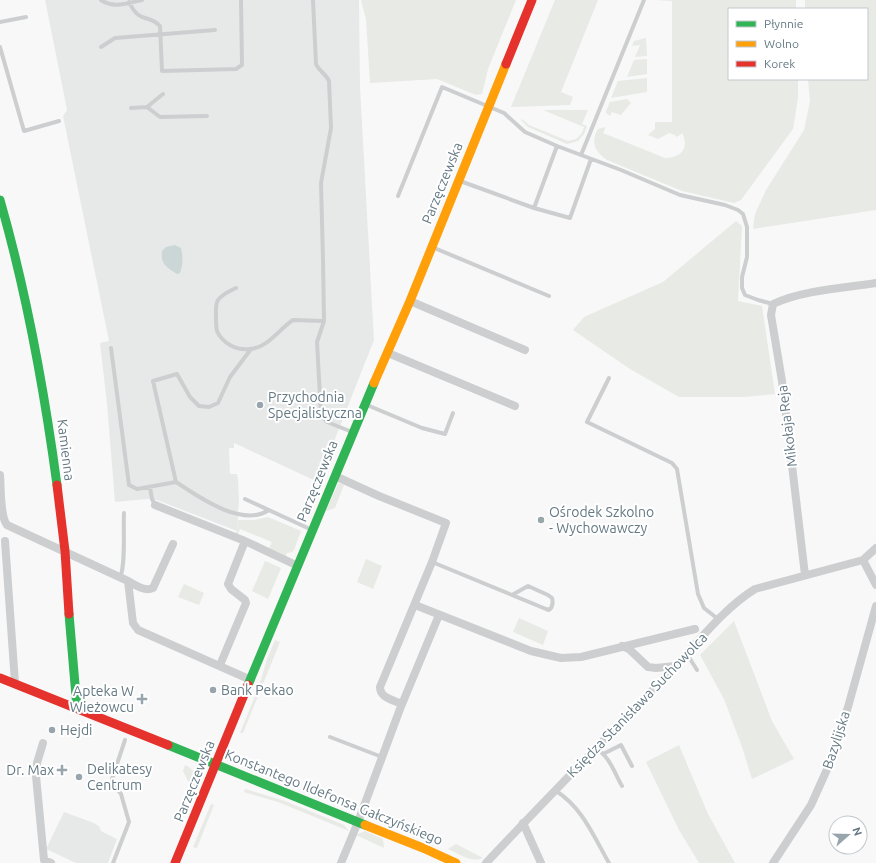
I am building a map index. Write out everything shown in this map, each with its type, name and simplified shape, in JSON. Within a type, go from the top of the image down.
[{"type":"street","name":"Parzęczewska","points":[[175,863],[364,404],[410,301],[532,0]]},
{"type":"street","name":"Kamienna","points":[[0,200],[12,240],[39,360],[48,413],[65,552],[77,708]]},
{"type":"street","points":[[773,304],[799,295],[876,283]]},
{"type":"street","points":[[410,301],[525,350]]},
{"type":"street","name":"Mikołaja Reja","points":[[773,304],[771,315],[782,381],[805,575]]},
{"type":"street","points":[[388,353],[515,406]]},
{"type":"street","points":[[0,475],[3,523],[145,589],[150,590],[153,588],[173,544]]},
{"type":"street","points":[[335,476],[379,496],[446,523],[415,605],[380,687],[380,692],[383,696],[402,704]]},
{"type":"street","points":[[155,505],[245,542],[298,566]]},
{"type":"street","points":[[5,541],[15,683]]},
{"type":"street","points":[[220,665],[246,603],[245,600],[231,589],[228,584],[245,542]]},
{"type":"street","points":[[805,575],[863,560],[876,548]]},
{"type":"street","points":[[863,560],[876,585]]},
{"type":"street","name":"Księdza Stanisława Suchowolca","points":[[486,863],[556,791],[599,751],[634,707],[741,598],[756,589],[805,575]]},
{"type":"street","points":[[124,580],[133,623],[136,628],[251,680]]},
{"type":"street","points":[[415,605],[531,651],[561,658],[581,657],[694,629]]},
{"type":"street","name":"Bazylijska","points":[[773,863],[811,805],[829,765],[848,707],[876,606]]},
{"type":"street","points":[[342,863],[402,704],[439,615]]},
{"type":"street","points":[[622,646],[629,649],[648,667],[656,668],[675,666]]},
{"type":"street","name":"Konstantego Ildefonsa Gałczyńskiego","points":[[0,678],[423,848],[456,863]]},
{"type":"street","points":[[43,743],[36,770],[46,862]]},
{"type":"street","points":[[524,823],[541,863]]},
{"type":"lane","points":[[100,0],[116,6],[142,0]]},
{"type":"lane","points":[[129,2],[132,10],[138,16],[156,22],[160,26],[162,35],[162,71],[236,69],[242,65],[241,0]]},
{"type":"lane","points":[[312,0],[316,64],[327,77],[330,87],[331,128],[321,183],[324,321],[317,342],[321,415],[327,422],[353,432]]},
{"type":"lane","points":[[582,155],[644,0]]},
{"type":"lane","points":[[0,22],[26,16]]},
{"type":"lane","points":[[101,47],[115,38],[215,30]]},
{"type":"lane","points":[[0,47],[24,131],[59,120]]},
{"type":"lane","points":[[398,196],[442,87],[504,113],[525,132],[557,146],[591,158],[680,195],[725,205],[738,210],[743,214],[747,227],[747,257],[742,277],[742,288],[745,295],[773,304]]},
{"type":"lane","points":[[130,108],[147,107],[163,94]]},
{"type":"lane","points":[[147,107],[160,118],[208,116]]},
{"type":"lane","points":[[534,208],[557,146]]},
{"type":"lane","points":[[458,180],[534,208],[570,218],[591,158]]},
{"type":"lane","points":[[432,247],[549,296]]},
{"type":"lane","points":[[236,288],[222,296],[218,301],[216,313],[218,331],[221,338],[226,343],[235,347],[251,350]]},
{"type":"lane","points":[[176,482],[153,381],[178,374],[190,397],[199,406],[209,407],[218,403],[230,377],[251,350],[274,338],[293,320],[324,321]]},
{"type":"lane","points":[[112,348],[129,485],[137,489],[176,482],[213,505],[239,514],[258,515],[269,510]]},
{"type":"lane","points":[[609,378],[587,422],[672,462],[677,469],[698,594],[704,608],[719,619]]},
{"type":"lane","points":[[364,404],[422,428],[445,434],[453,413]]},
{"type":"lane","points":[[150,487],[152,499],[155,505]]},
{"type":"lane","points":[[245,499],[313,530]]},
{"type":"lane","points":[[124,513],[122,574],[124,580]]},
{"type":"lane","points":[[432,562],[512,595],[546,609],[549,610],[552,608],[552,598],[528,586],[512,595]]},
{"type":"lane","points":[[687,654],[697,670]]},
{"type":"lane","points":[[330,737],[382,757]]},
{"type":"lane","points":[[113,863],[129,822],[121,794],[112,783],[125,740]]},
{"type":"lane","points":[[622,786],[599,751],[621,745],[632,766]]},
{"type":"lane","points":[[556,791],[569,800],[578,810],[609,863]]},
{"type":"shaded area","points":[[45,0],[359,0],[360,87],[374,340],[318,482],[234,443],[234,448],[229,448],[230,474],[237,474],[238,479],[239,500],[237,531],[157,500],[148,499],[115,502],[107,404],[100,343],[109,341],[63,116],[67,110]]},
{"type":"shaded area","points":[[361,0],[516,0],[488,69],[482,94],[476,95],[437,79],[370,83],[366,19]]},
{"type":"shaded area","points":[[555,0],[598,0],[561,92],[573,97],[570,105],[511,107]]},
{"type":"shaded area","points":[[655,0],[796,0],[796,8],[728,8],[728,80],[798,80],[798,98],[793,129],[741,200],[734,203],[682,191],[607,160],[599,154],[595,146],[594,138],[598,129],[606,127],[603,133],[665,158],[671,158],[680,154],[684,148],[685,143],[682,133],[677,137],[669,133],[658,139],[648,135],[655,129],[655,122],[672,122],[672,1]]},
{"type":"shaded area","points":[[805,0],[876,0],[876,210],[753,229],[755,214],[766,190],[804,130],[810,101],[808,80],[868,80],[868,8],[805,8]]},
{"type":"shaded area","points":[[646,38],[647,56],[635,57],[640,45],[632,46],[634,41]]},
{"type":"shaded area","points":[[647,59],[647,74],[627,77],[634,60]]},
{"type":"shaded area","points":[[647,78],[647,92],[611,98],[618,81]]},
{"type":"shaded area","points":[[627,99],[631,103],[621,115],[612,112],[610,116],[606,113],[610,102]]},
{"type":"shaded area","points":[[543,110],[588,110],[582,124],[587,126],[584,134],[578,141],[567,144],[528,127],[521,120],[522,119],[529,125],[568,141],[576,139],[582,133],[584,127]]},
{"type":"shaded area","points":[[736,221],[742,226],[738,301],[762,306],[775,394],[745,397],[679,397],[630,369],[573,330],[584,317],[663,282]]},
{"type":"shaded area","points":[[175,245],[181,248],[182,257],[181,270],[180,273],[177,274],[165,265],[162,259],[162,251],[166,247]]},
{"type":"shaded area","points":[[340,483],[344,485],[335,508],[327,511],[326,510],[338,484]]},
{"type":"shaded area","points":[[268,517],[301,531],[294,550],[287,553],[286,556],[269,548],[272,542],[240,529],[238,534],[236,534],[238,520],[254,520]]},
{"type":"shaded area","points":[[366,559],[382,566],[373,589],[357,582]]},
{"type":"shaded area","points":[[265,561],[281,568],[268,599],[252,591]]},
{"type":"shaded area","points":[[184,584],[204,593],[199,605],[178,597]]},
{"type":"shaded area","points":[[519,618],[548,631],[543,645],[513,632]]},
{"type":"shaded area","points":[[734,621],[772,721],[794,759],[752,779],[724,699],[700,655]]},
{"type":"shaded area","points":[[275,640],[280,642],[243,733],[240,733],[259,686],[267,659]]},
{"type":"shaded area","points":[[679,745],[708,814],[735,863],[699,863],[679,830],[646,762]]},
{"type":"shaded area","points":[[185,765],[195,773],[197,787],[189,783],[183,771]]},
{"type":"shaded area","points":[[245,789],[285,801],[342,824],[349,831],[278,802],[244,792]]},
{"type":"shaded area","points":[[211,804],[214,805],[197,848],[193,847]]},
{"type":"shaded area","points":[[64,812],[94,823],[99,826],[101,831],[117,839],[108,863],[76,863],[46,849]]},
{"type":"shaded area","points":[[365,831],[383,839],[384,848],[356,835]]},
{"type":"shaded area","points":[[456,844],[483,858],[470,859],[448,849]]},
{"type":"traffic: fast","points":[[0,200],[10,235],[34,341],[57,485]]},
{"type":"traffic: fast","points":[[248,685],[374,383]]},
{"type":"traffic: fast","points":[[69,614],[77,708]]},
{"type":"traffic: fast","points":[[168,745],[365,825]]},
{"type":"traffic: slow","points":[[374,383],[410,301],[506,64]]},
{"type":"traffic: slow","points":[[365,825],[456,863]]},
{"type":"traffic: jam","points":[[506,64],[532,0]]},
{"type":"traffic: jam","points":[[57,485],[65,551],[69,614]]},
{"type":"traffic: jam","points":[[0,678],[168,745]]},
{"type":"traffic: jam","points":[[175,863],[248,685]]},
{"type":"place","name":"Przychodnia Specjalistyczna","points":[[260,405]]},
{"type":"place","name":"Ośrodek Szkolno - Wychowawczy","points":[[541,520]]},
{"type":"place","name":"Bank Pekao","points":[[213,690]]},
{"type":"place","name":"Apteka W Wieżowcu","points":[[142,699]]},
{"type":"place","name":"Hejdi","points":[[52,730]]},
{"type":"place","name":"Dr. Max","points":[[62,770]]},
{"type":"place","name":"Delikatesy Centrum","points":[[79,777]]}]
